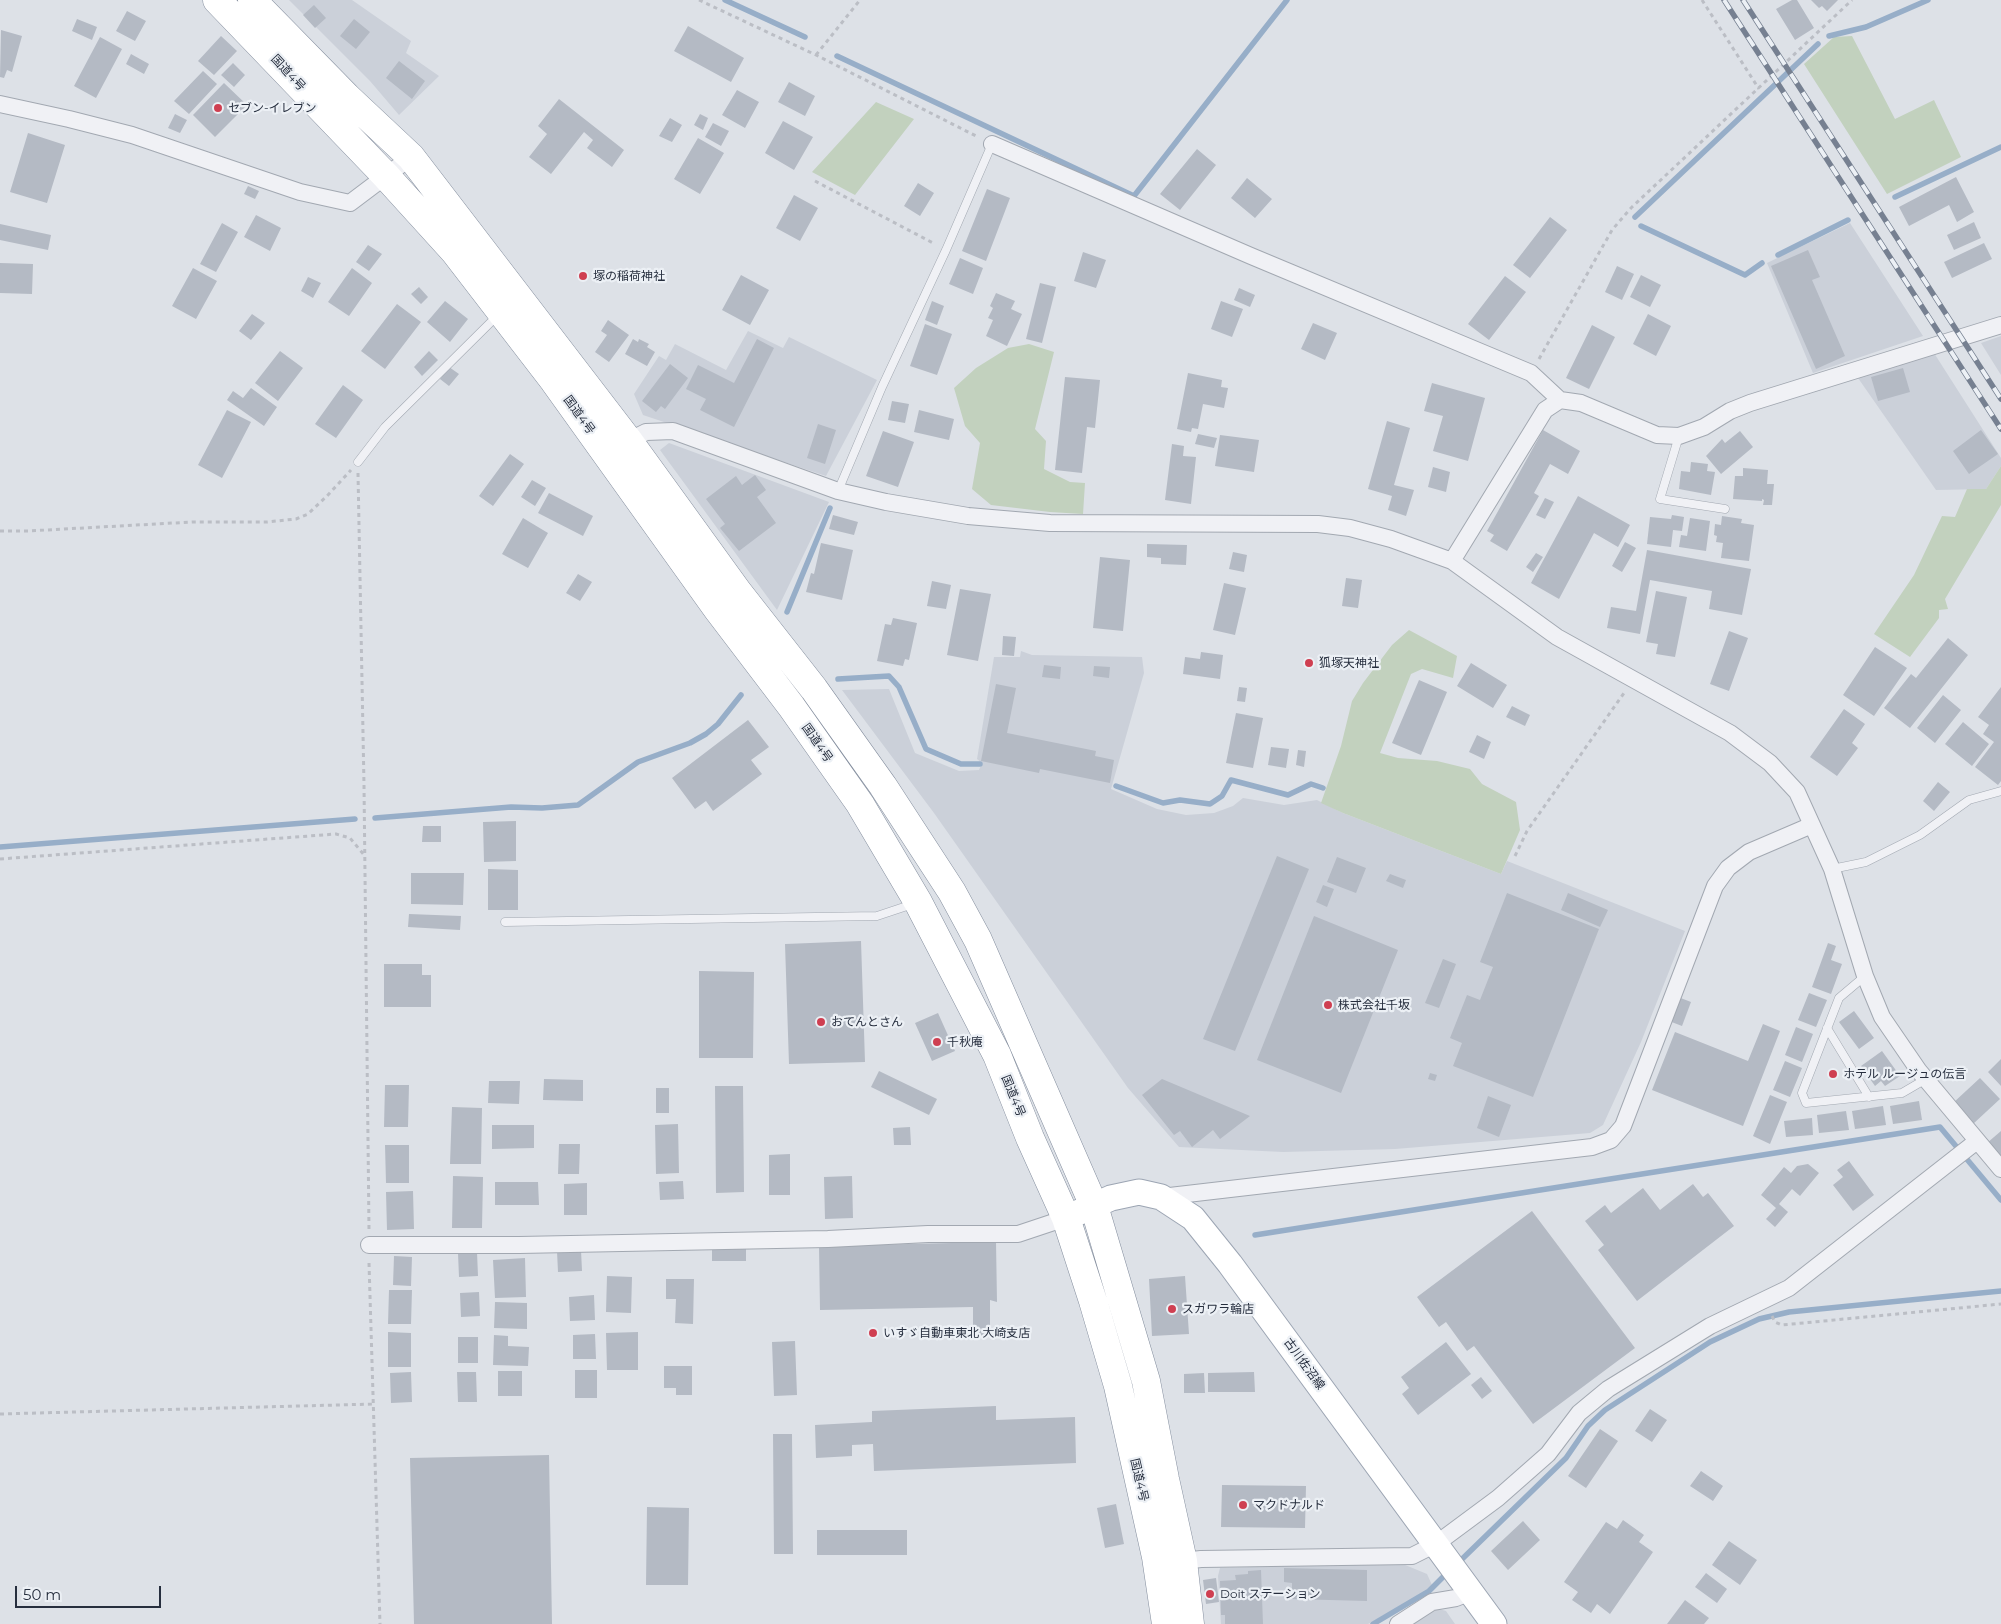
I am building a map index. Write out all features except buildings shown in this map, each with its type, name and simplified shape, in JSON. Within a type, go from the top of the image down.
[{"type":"highway","name":"国道4号","points":[[216,0],[386,176],[454,251],[501,312],[738,592],[814,689],[883,786],[952,892],[978,940],[1094,1206],[1146,1381],[1165,1479],[1184,1561],[1190,1624]]},
{"type":"highway","name":"国道4号","points":[[252,0],[347,97],[411,157],[617,447],[718,610],[791,706],[860,804],[918,902],[997,1055],[1030,1138],[1066,1218],[1094,1301],[1118,1386],[1156,1557],[1166,1624]]},
{"type":"main road","name":"古川佐沼線","points":[[1066,1218],[1111,1198],[1139,1192],[1161,1197],[1193,1218],[1230,1264],[1494,1624]]},
{"type":"street","points":[[0,104],[132,135],[300,192],[350,203],[411,157]]},
{"type":"street","points":[[992,144],[1251,256],[1531,373],[1560,400],[1581,403],[1657,435],[1679,436],[1704,427],[1730,411],[1750,403],[2001,325]]},
{"type":"street","points":[[1452,561],[1544,410],[1560,400]]},
{"type":"street","points":[[617,447],[646,432],[673,430],[838,491],[886,502],[968,516],[1050,523],[1318,524],[1350,528],[1391,539],[1452,561],[1557,637],[1730,733],[1770,763],[1797,792],[1832,869],[1865,976],[1882,1017],[1926,1080],[1975,1143],[2001,1169]]},
{"type":"street","points":[[1161,1197],[1592,1148],[1610,1140],[1623,1126],[1715,886],[1728,868],[1749,852],[1812,825]]},
{"type":"street","points":[[1184,1561],[1201,1559],[1412,1556],[1441,1552],[1548,1454],[1579,1413],[1608,1389],[1710,1326],[1788,1288],[1975,1143]]},
{"type":"street","points":[[369,1245],[519,1245],[828,1239],[928,1234],[1018,1234],[1066,1218]]},
{"type":"street","points":[[1398,1624],[1432,1602],[1456,1598],[1467,1586]]},
{"type":"lane","points":[[838,491],[882,387],[946,250],[992,144]]},
{"type":"lane","points":[[358,462],[385,426],[501,312]]},
{"type":"lane","points":[[1679,436],[1660,499],[1724,509]]},
{"type":"lane","points":[[1832,869],[1866,862],[1920,835],[1969,800],[2001,791]]},
{"type":"lane","points":[[505,922],[877,916],[918,902]]},
{"type":"lane","points":[[1865,976],[1839,998],[1802,1093],[1806,1103],[1902,1093],[1926,1080]]},
{"type":"lane","points":[[1828,1028],[1869,1096]]},
{"type":"path","points":[[699,0],[816,55],[992,144]]},
{"type":"path","points":[[816,55],[860,0]]},
{"type":"path","points":[[1702,0],[1759,89]]},
{"type":"path","points":[[1531,373],[1612,230],[1631,208],[1852,0]]},
{"type":"path","points":[[815,181],[946,250]]},
{"type":"path","points":[[0,531],[192,522],[267,522],[296,519],[308,514],[358,462]]},
{"type":"path","points":[[358,462],[369,1245],[380,1624]]},
{"type":"path","points":[[1515,856],[1526,831],[1633,680]]},
{"type":"path","points":[[0,859],[336,834],[350,838],[365,857]]},
{"type":"path","points":[[1775,1322],[1782,1326],[2001,1304]]},
{"type":"path","points":[[0,1414],[374,1404]]},
{"type":"shaded area","points":[[289,0],[352,0],[411,41],[406,53],[439,76],[399,115],[370,81]]},
{"type":"shaded area","points":[[1850,223],[1923,336],[1813,373],[1767,263]]},
{"type":"shaded area","points":[[748,331],[783,348],[789,337],[877,380],[826,476],[643,415],[634,394],[659,356],[666,360],[675,344],[726,370]]},
{"type":"shaded area","points":[[2001,336],[2001,375],[1981,343]]},
{"type":"shaded area","points":[[1934,353],[2001,458],[2001,466],[1986,489],[1936,490],[1858,378]]},
{"type":"shaded area","points":[[669,443],[829,502],[777,610],[660,450]]},
{"type":"shaded area","points":[[1021,651],[1032,655],[1142,657],[1144,673],[1111,789],[1157,809],[1186,815],[1214,813],[1233,806],[1243,798],[1284,805],[1317,800],[1343,813],[1501,874],[1507,861],[1685,931],[1641,1042],[1603,1125],[1590,1133],[1395,1149],[1283,1152],[1179,1147],[1128,1088],[934,813],[842,690],[889,689],[915,753],[959,771],[979,770],[982,763],[977,759],[994,657],[1020,657]]},
{"type":"shaded area","points":[[1398,1562],[1427,1574],[1432,1585],[1424,1593],[1368,1624],[1221,1624],[1218,1576],[1220,1568]]},
{"type":"shaded area","points":[[1436,1608],[1446,1611],[1455,1624],[1408,1624]]},
{"type":"green space","points":[[1852,36],[1895,119],[1934,100],[1961,157],[1887,194],[1804,64],[1834,37]]},
{"type":"green space","points":[[876,102],[914,119],[855,195],[812,172]]},
{"type":"green space","points":[[1029,344],[1054,352],[1035,429],[1046,441],[1044,469],[1070,482],[1085,483],[1083,514],[991,505],[972,489],[980,443],[965,426],[954,388],[976,368],[1008,348]]},
{"type":"green space","points":[[2001,466],[2001,505],[1945,599],[1948,609],[1939,610],[1939,618],[1910,657],[1874,634],[1914,575],[1942,516],[1955,517],[1967,489],[1986,489]]},
{"type":"green space","points":[[1409,630],[1457,656],[1453,678],[1422,669],[1411,674],[1380,753],[1398,758],[1437,761],[1470,769],[1482,784],[1516,802],[1520,830],[1501,874],[1321,803],[1341,746],[1352,701],[1363,683],[1392,645]]},
{"type":"waterway","points":[[725,0],[805,37]]},
{"type":"waterway","points":[[837,56],[1134,196],[1287,0]]},
{"type":"waterway","points":[[1829,36],[1866,27],[1928,0]]},
{"type":"waterway","points":[[1635,217],[1818,44]]},
{"type":"waterway","points":[[1895,197],[2001,147]]},
{"type":"waterway","points":[[1778,255],[1848,220]]},
{"type":"waterway","points":[[1641,226],[1745,275],[1762,263]]},
{"type":"waterway","points":[[787,612],[830,508]]},
{"type":"waterway","points":[[838,679],[889,676],[899,687],[926,749],[961,764],[980,764]]},
{"type":"waterway","points":[[375,818],[511,807],[542,808],[578,805],[638,762],[690,743],[706,734],[718,724],[741,695]]},
{"type":"waterway","points":[[1116,786],[1163,803],[1180,800],[1210,804],[1222,796],[1231,780],[1288,795],[1311,784],[1323,788]]},
{"type":"waterway","points":[[0,847],[355,819]]},
{"type":"waterway","points":[[1255,1235],[1940,1127],[2001,1200]]},
{"type":"waterway","points":[[1458,1563],[1566,1458],[1588,1426],[1605,1410],[1710,1342],[1759,1319],[1789,1312],[2001,1291]]},
{"type":"waterway","points":[[1373,1624],[1429,1591],[1449,1571]]},
{"type":"railway","points":[[1724,0],[2001,429]]},
{"type":"railway","points":[[1743,0],[2001,399]]},
{"type":"place","name":"セブン-イレブン","points":[[218,108]]},
{"type":"place","name":"塚の稲荷神社","points":[[583,276]]},
{"type":"place","name":"狐塚天神社","points":[[1309,663]]},
{"type":"place","name":"株式会社千坂","points":[[1328,1005]]},
{"type":"place","name":"おてんとさん","points":[[821,1022]]},
{"type":"place","name":"千秋庵","points":[[937,1042]]},
{"type":"place","name":"ホテル ルージュの伝言","points":[[1833,1074]]},
{"type":"place","name":"スガワラ輪店","points":[[1172,1309]]},
{"type":"place","name":"いすゞ自動車東北 大崎支店","points":[[873,1333]]},
{"type":"place","name":"マクドナルド","points":[[1243,1505]]},
{"type":"place","name":"Doit ステーション","points":[[1210,1594]]}]
